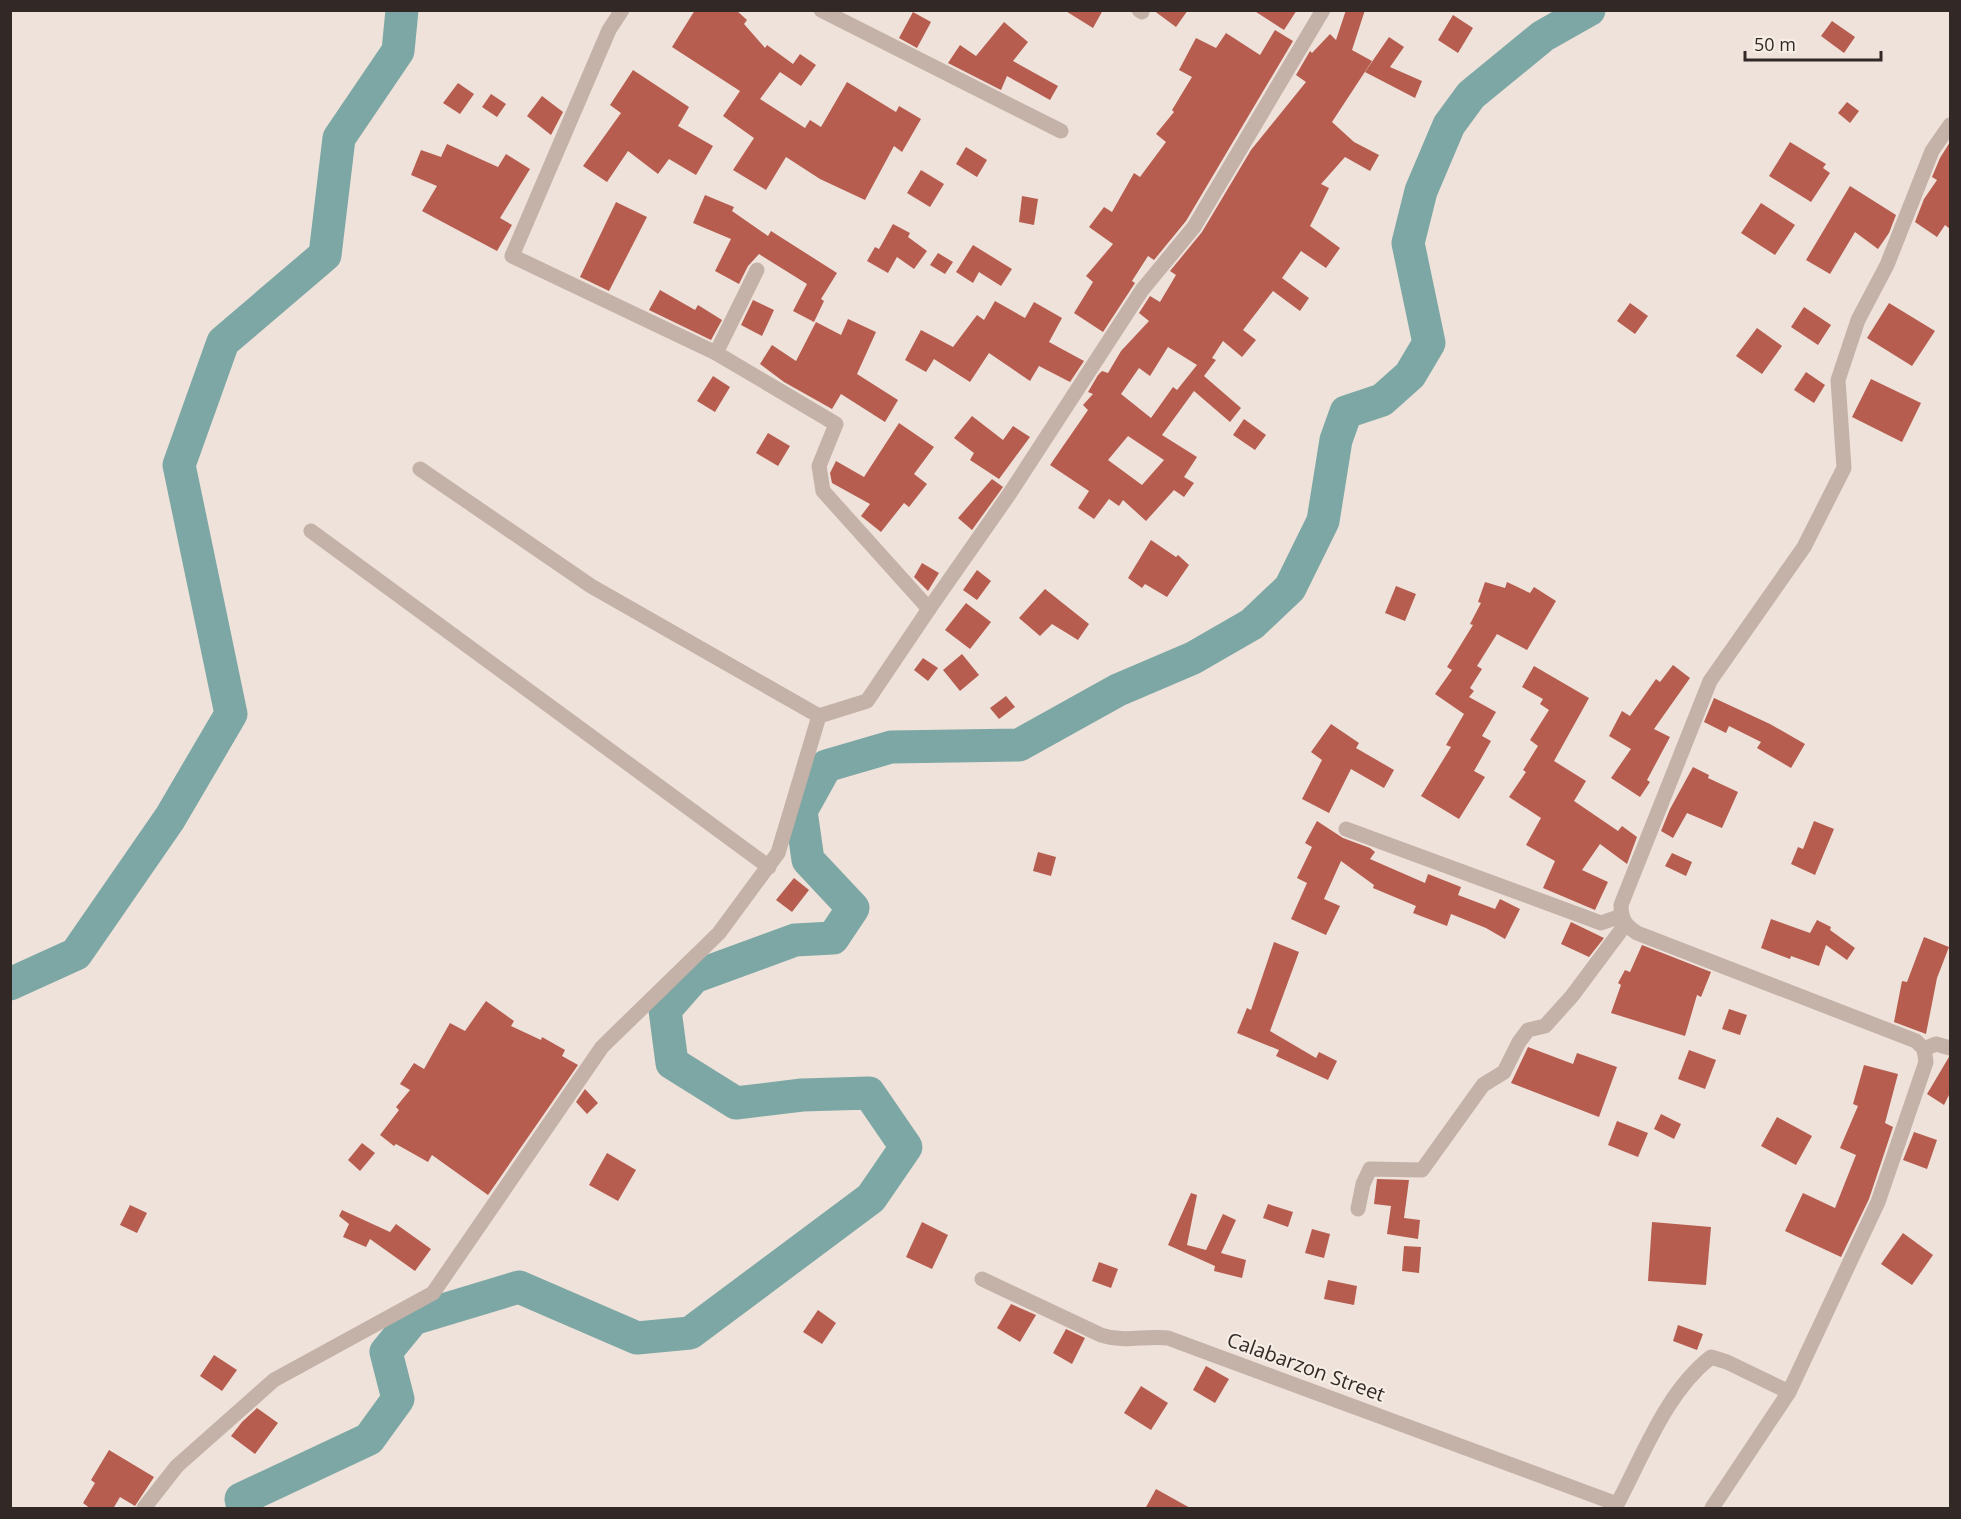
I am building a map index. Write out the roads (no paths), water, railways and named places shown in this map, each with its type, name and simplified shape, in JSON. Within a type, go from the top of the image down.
[{"type":"street","points":[[622,10],[609,30],[512,256],[716,353],[836,424],[819,466],[823,492],[929,609]]},
{"type":"street","points":[[821,10],[1061,131]]},
{"type":"street","points":[[420,469],[591,586],[819,716],[867,701],[1010,493],[1142,290],[1194,227],[1323,10]]},
{"type":"street","points":[[1712,1509],[1789,1392],[1878,1202],[1926,1062],[1924,1049],[1916,1041],[1636,933],[1623,920],[1621,904],[1710,681],[1804,548],[1844,468],[1838,380],[1858,320],[1887,265],[1932,152],[1950,125]]},
{"type":"street","points":[[716,353],[758,270]]},
{"type":"street","points":[[310,531],[769,867]]},
{"type":"street","points":[[144,1509],[177,1466],[274,1380],[433,1293],[602,1047],[719,933],[769,867],[778,853],[819,716]]},
{"type":"street","points":[[1347,829],[1600,922],[1623,920]]},
{"type":"street","points":[[1358,1209],[1363,1184],[1370,1169],[1422,1170],[1484,1084],[1504,1072],[1519,1042],[1528,1030],[1545,1026],[1572,996],[1623,920]]},
{"type":"street","points":[[1924,1049],[1936,1044],[1950,1047]]},
{"type":"street","name":"Calabarzon Street","points":[[982,1279],[1116,1341],[1153,1336],[1168,1338],[1616,1506]]},
{"type":"street","points":[[1616,1506],[1671,1402],[1696,1369],[1711,1358],[1727,1362],[1789,1392]]},
{"type":"waterway","points":[[10,984],[76,954],[170,818],[231,714],[179,465],[223,342],[325,255],[339,138],[398,51],[402,10]]},
{"type":"waterway","points":[[243,1508],[241,1499],[369,1439],[398,1399],[386,1352],[413,1319],[519,1287],[637,1338],[690,1333],[871,1198],[906,1147],[869,1093],[802,1095],[736,1103],[672,1063],[665,1010],[694,977],[795,940],[833,938],[853,908],[808,860],[801,811],[826,766],[891,747],[1019,745],[1118,690],[1193,658],[1252,624],[1290,588],[1323,521],[1336,440],[1346,412],[1382,400],[1410,375],[1429,343],[1408,243],[1421,191],[1449,125],[1471,95],[1543,36],[1589,10]]}]
